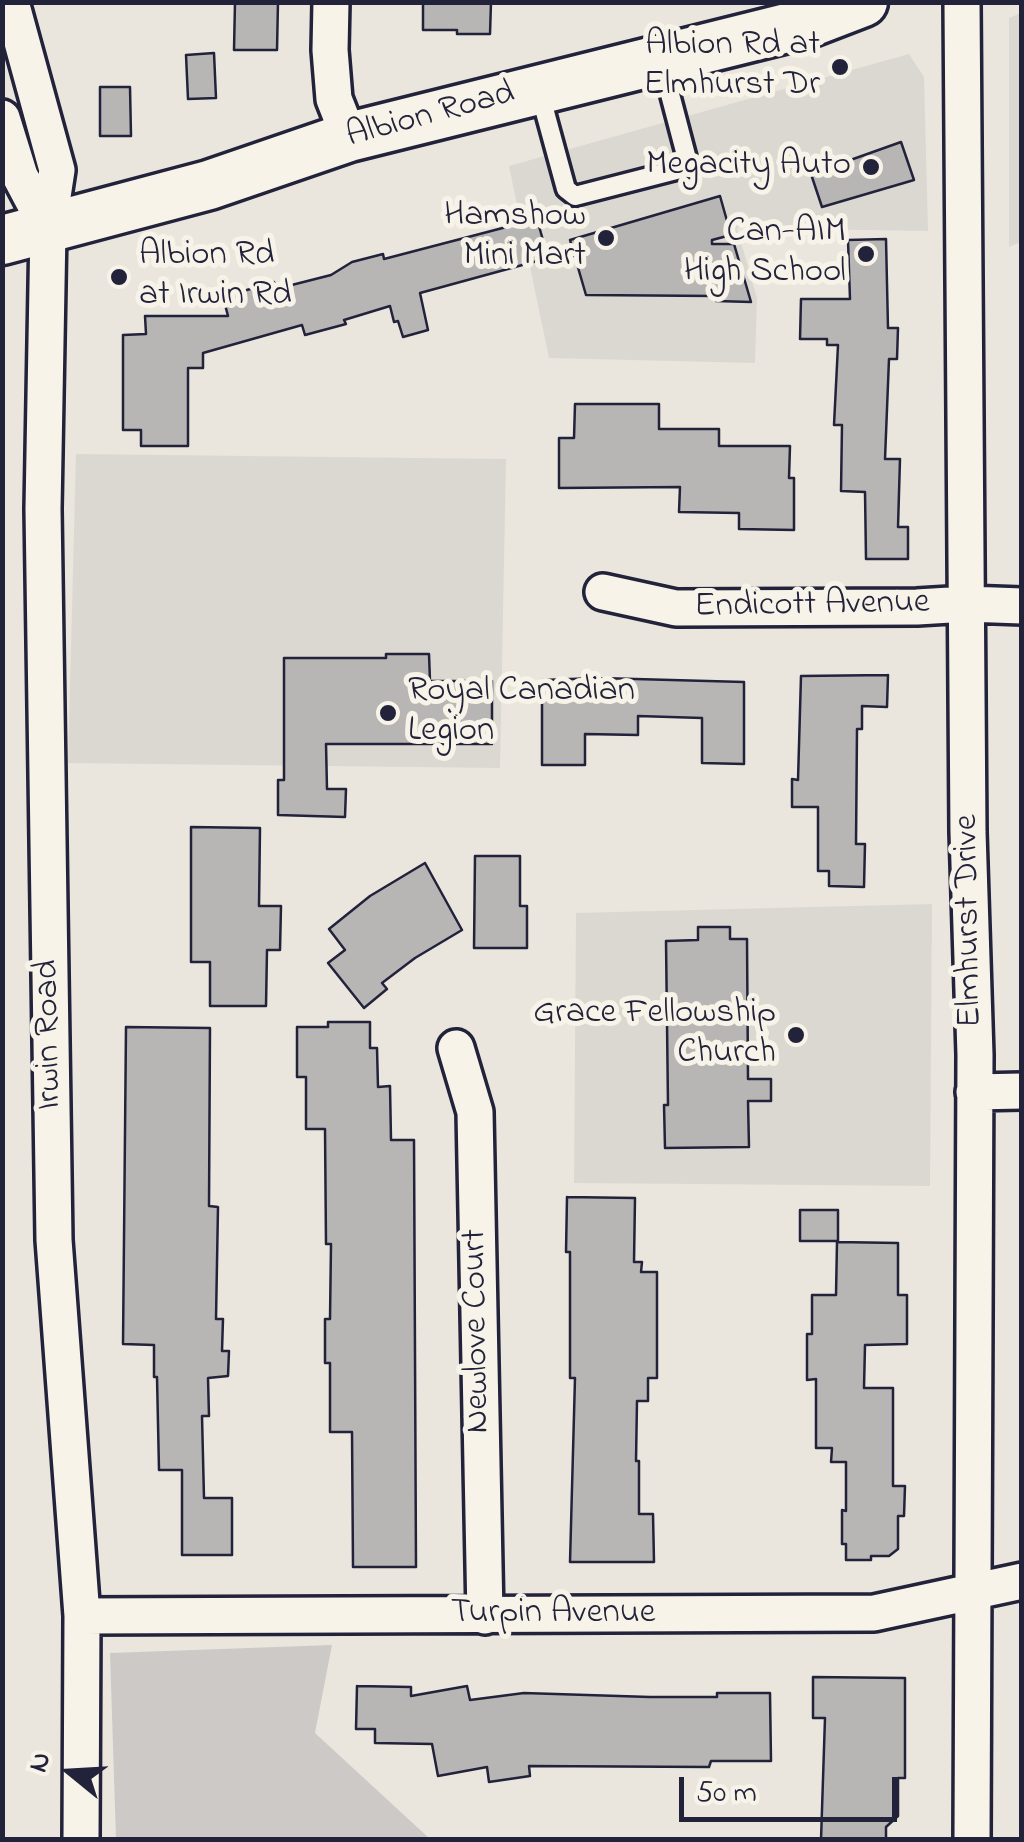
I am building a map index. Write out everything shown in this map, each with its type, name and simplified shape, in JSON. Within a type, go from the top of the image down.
[{"type":"main road","name":"Albion Road","points":[[2,240],[209,185],[349,137],[660,60],[811,12],[862,2]]},
{"type":"street","name":"Irwin Road","points":[[11,2],[57,170],[48,229],[43,508],[54,1240],[82,1616],[81,1840]]},
{"type":"street","points":[[331,2],[334,99],[349,137]]},
{"type":"street","name":"Elmhurst Drive","points":[[962,2],[968,832],[974,1092],[972,1840]]},
{"type":"street","points":[[2,118],[20,176],[48,229]]},
{"type":"street","name":"Endicott Avenue","points":[[603,592],[676,608],[1022,606]]},
{"type":"street","name":"Newlove Court","points":[[456,1048],[475,1112],[484,1616]]},
{"type":"street","points":[[974,1092],[1022,1091]]},
{"type":"street","name":"Turpin Avenue","points":[[82,1616],[874,1612],[1022,1581]]},
{"type":"lane","points":[[538,90],[566,189],[575,196],[684,168],[687,159],[660,60]]},
{"type":"shaded area","points":[[1021,13],[1021,242],[1009,247],[1009,18]]},
{"type":"shaded area","points":[[909,54],[924,77],[928,231],[737,228],[757,298],[755,363],[549,358],[509,166]]},
{"type":"shaded area","points":[[76,454],[506,459],[500,768],[68,763]]},
{"type":"shaded area","points":[[932,904],[930,1186],[574,1183],[576,913]]},
{"type":"shaded area","points":[[332,1645],[315,1733],[430,1839],[116,1839],[110,1653]]},
{"type":"building","points":[[235,2],[278,2],[277,50],[234,50]]},
{"type":"building","points":[[423,2],[491,2],[490,34],[423,30]]},
{"type":"building","points":[[214,53],[216,98],[188,99],[186,55]]},
{"type":"building","points":[[100,87],[130,87],[131,136],[100,136]]},
{"type":"building","points":[[901,142],[914,180],[822,207],[811,174]]},
{"type":"building","points":[[720,196],[731,235],[712,240],[712,244],[734,244],[751,302],[716,301],[715,296],[586,295],[570,240]]},
{"type":"building","points":[[537,219],[548,258],[420,293],[428,330],[403,337],[390,306],[305,335],[302,325],[203,353],[203,368],[188,368],[188,446],[141,446],[141,430],[123,430],[123,335],[146,334],[145,316],[228,316],[223,297],[274,282],[276,289],[331,275],[352,262],[383,254],[384,259]]},
{"type":"building","points":[[886,239],[888,328],[898,328],[897,359],[889,359],[885,459],[900,459],[898,527],[908,527],[908,559],[866,559],[865,492],[841,491],[842,425],[834,425],[838,345],[827,345],[827,339],[800,339],[801,299],[850,299],[848,240]]},
{"type":"building","points":[[575,404],[659,404],[659,429],[719,429],[719,446],[790,446],[794,530],[739,529],[739,513],[679,512],[680,487],[559,488],[559,438],[574,438]]},
{"type":"building","name":"Royal Canadian Legion","points":[[386,654],[429,654],[430,681],[492,681],[492,744],[326,744],[327,789],[346,789],[345,817],[278,815],[278,780],[284,780],[284,658],[386,658]]},
{"type":"building","points":[[888,675],[887,707],[862,706],[862,729],[857,729],[856,844],[865,844],[864,887],[829,886],[829,871],[818,871],[818,807],[792,807],[792,779],[798,780],[801,676]]},
{"type":"building","points":[[542,680],[744,682],[744,764],[702,763],[702,718],[638,716],[638,735],[585,734],[585,765],[542,765]]},
{"type":"building","points":[[191,827],[260,828],[259,906],[281,906],[280,950],[267,950],[266,1006],[210,1006],[210,962],[191,962]]},
{"type":"building","points":[[475,856],[520,856],[520,906],[527,906],[527,948],[474,948]]},
{"type":"building","points":[[425,863],[462,930],[382,983],[387,989],[364,1008],[328,963],[345,950],[329,929],[370,896]]},
{"type":"building","points":[[698,927],[730,927],[730,939],[747,939],[748,1079],[771,1079],[771,1101],[748,1101],[749,1147],[665,1148],[666,941],[698,940]]},
{"type":"building","points":[[328,1022],[370,1022],[370,1048],[377,1048],[378,1087],[390,1086],[391,1140],[414,1140],[416,1567],[353,1567],[352,1432],[330,1432],[330,1363],[325,1363],[325,1319],[330,1319],[331,1244],[326,1244],[325,1129],[306,1129],[306,1077],[297,1077],[297,1027],[328,1027]]},
{"type":"building","points":[[126,1027],[210,1028],[209,1206],[218,1207],[216,1319],[223,1319],[222,1351],[229,1351],[228,1376],[208,1378],[209,1416],[202,1416],[204,1498],[232,1498],[232,1555],[182,1555],[182,1470],[159,1470],[154,1345],[123,1344]]},
{"type":"building","points":[[567,1197],[635,1198],[634,1262],[642,1262],[641,1272],[657,1272],[657,1378],[648,1378],[648,1401],[637,1401],[636,1461],[639,1514],[653,1514],[654,1562],[570,1562],[575,1378],[570,1378]]},
{"type":"building","points":[[800,1210],[838,1210],[838,1241],[800,1241]]},
{"type":"building","points":[[837,1242],[898,1243],[898,1295],[907,1295],[907,1344],[865,1345],[864,1388],[893,1388],[893,1486],[905,1486],[904,1516],[898,1516],[898,1549],[889,1556],[871,1556],[871,1560],[846,1560],[842,1510],[846,1511],[846,1462],[831,1462],[832,1448],[816,1448],[816,1379],[807,1380],[812,1295],[836,1295]]},
{"type":"building","points":[[813,1677],[905,1678],[905,1778],[898,1778],[898,1816],[886,1827],[886,1840],[821,1840],[825,1718],[813,1718]]},
{"type":"building","points":[[357,1686],[411,1687],[411,1696],[467,1686],[470,1700],[524,1693],[717,1697],[717,1693],[770,1693],[771,1761],[711,1761],[709,1767],[529,1766],[530,1776],[489,1782],[487,1767],[438,1776],[432,1744],[375,1743],[375,1729],[356,1729]]},
{"type":"place","name":"Albion Rd at Elmhurst Dr","points":[[840,67]]},
{"type":"place","name":"Megacity Auto","points":[[871,167]]},
{"type":"place","name":"Hamshow Mini Mart","points":[[606,238]]},
{"type":"place","name":"Can-AIM High School","points":[[866,254]]},
{"type":"place","name":"Albion Rd at Irwin Rd","points":[[119,277]]},
{"type":"place","name":"Royal Canadian Legion","points":[[388,713]]},
{"type":"place","name":"Grace Fellowship Church","points":[[796,1035]]}]
